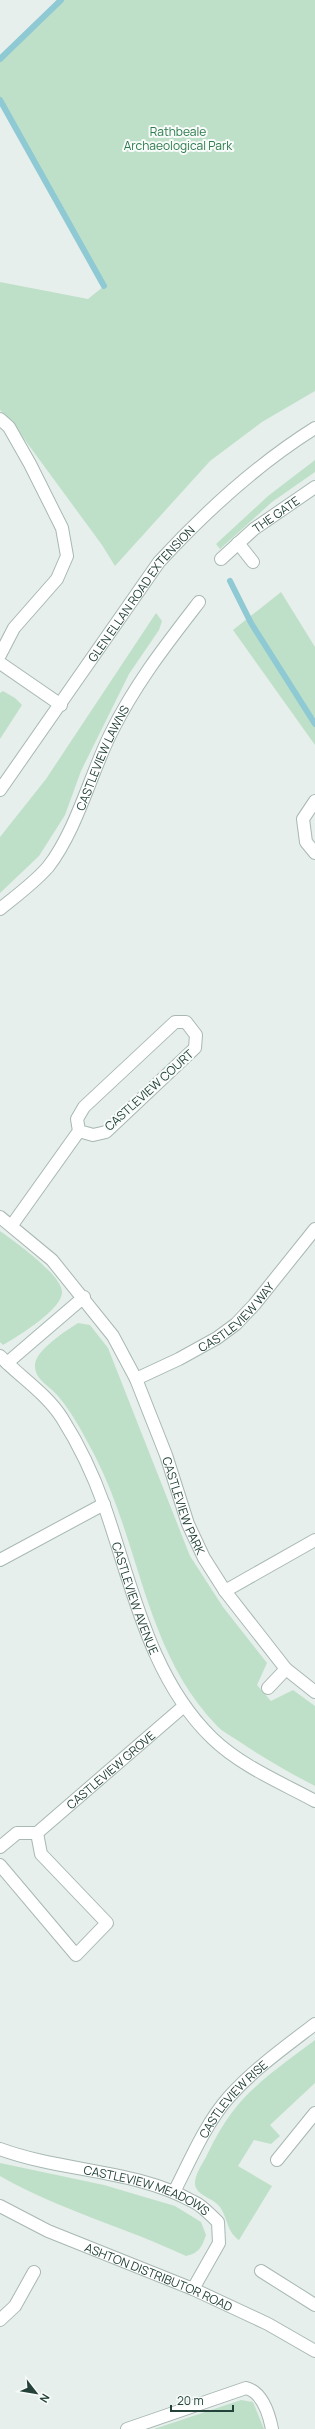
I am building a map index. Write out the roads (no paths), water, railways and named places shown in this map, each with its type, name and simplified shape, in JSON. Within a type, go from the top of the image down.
[{"type":"street","points":[[0,419],[9,427],[44,491],[62,528],[67,556],[57,579],[14,628],[0,655]]},
{"type":"street","name":"GLEN ELLAN ROAD EXTENSION","points":[[0,790],[61,705],[130,602],[164,557],[232,489],[280,450],[315,428]]},
{"type":"street","name":"THE GATE","points":[[220,559],[282,508],[315,487]]},
{"type":"street","points":[[238,543],[253,562]]},
{"type":"street","name":"CASTLEVIEW LAWNS","points":[[0,909],[26,889],[48,866],[72,823],[109,736],[131,695],[153,660],[199,602]]},
{"type":"street","points":[[0,663],[61,705]]},
{"type":"street","points":[[315,801],[303,819],[306,842],[315,853]]},
{"type":"street","name":"CASTLEVIEW COURT","points":[[12,1225],[79,1131],[77,1119],[84,1107],[175,1022],[186,1022],[196,1035],[195,1048],[106,1132],[93,1135],[79,1131]]},
{"type":"street","name":"CASTLEVIEW PARK","points":[[0,1217],[12,1225],[52,1260],[113,1336],[136,1379],[166,1455],[188,1524],[204,1558],[226,1591],[286,1669],[315,1692]]},
{"type":"street","name":"CASTLEVIEW WAY","points":[[136,1379],[179,1359],[217,1338],[236,1324],[254,1305],[315,1229]]},
{"type":"street","points":[[3,1359],[84,1298]]},
{"type":"street","name":"CASTLEVIEW AVENUE","points":[[3,1359],[37,1390],[61,1416],[88,1464],[104,1504],[125,1570],[156,1654],[184,1706],[213,1738],[246,1764],[315,1801]]},
{"type":"street","points":[[0,1560],[104,1504]]},
{"type":"street","points":[[226,1591],[315,1540]]},
{"type":"street","points":[[268,1688],[286,1669]]},
{"type":"street","name":"CASTLEVIEW GROVE","points":[[37,1833],[184,1706]]},
{"type":"street","points":[[0,1847],[16,1833],[37,1833],[40,1854],[107,1923],[76,1955],[0,1866]]},
{"type":"street","name":"CASTLEVIEW RISE","points":[[174,2192],[205,2134],[228,2098],[269,2058],[315,2024]]},
{"type":"street","points":[[277,2160],[315,2113]]},
{"type":"street","name":"CASTLEVIEW MEADOWS","points":[[0,2149],[26,2158],[74,2166],[174,2192],[196,2202],[218,2222],[219,2243],[193,2288]]},
{"type":"street","name":"ASHTON DISTRIBUTOR ROAD","points":[[0,2206],[48,2231],[193,2288],[268,2324],[315,2351]]},
{"type":"street","points":[[262,2271],[315,2305]]},
{"type":"street","points":[[0,2320],[14,2306],[34,2272]]},
{"type":"street","points":[[127,2429],[246,2388],[253,2390],[259,2396],[272,2429]]},
{"type":"waterway","points":[[0,59],[61,0]]},
{"type":"waterway","points":[[0,100],[104,286]]},
{"type":"waterway","points":[[230,581],[251,623],[315,724]]},
{"type":"park label","name":"Rathbeale Archaeological Park","points":[[178,138]]}]
